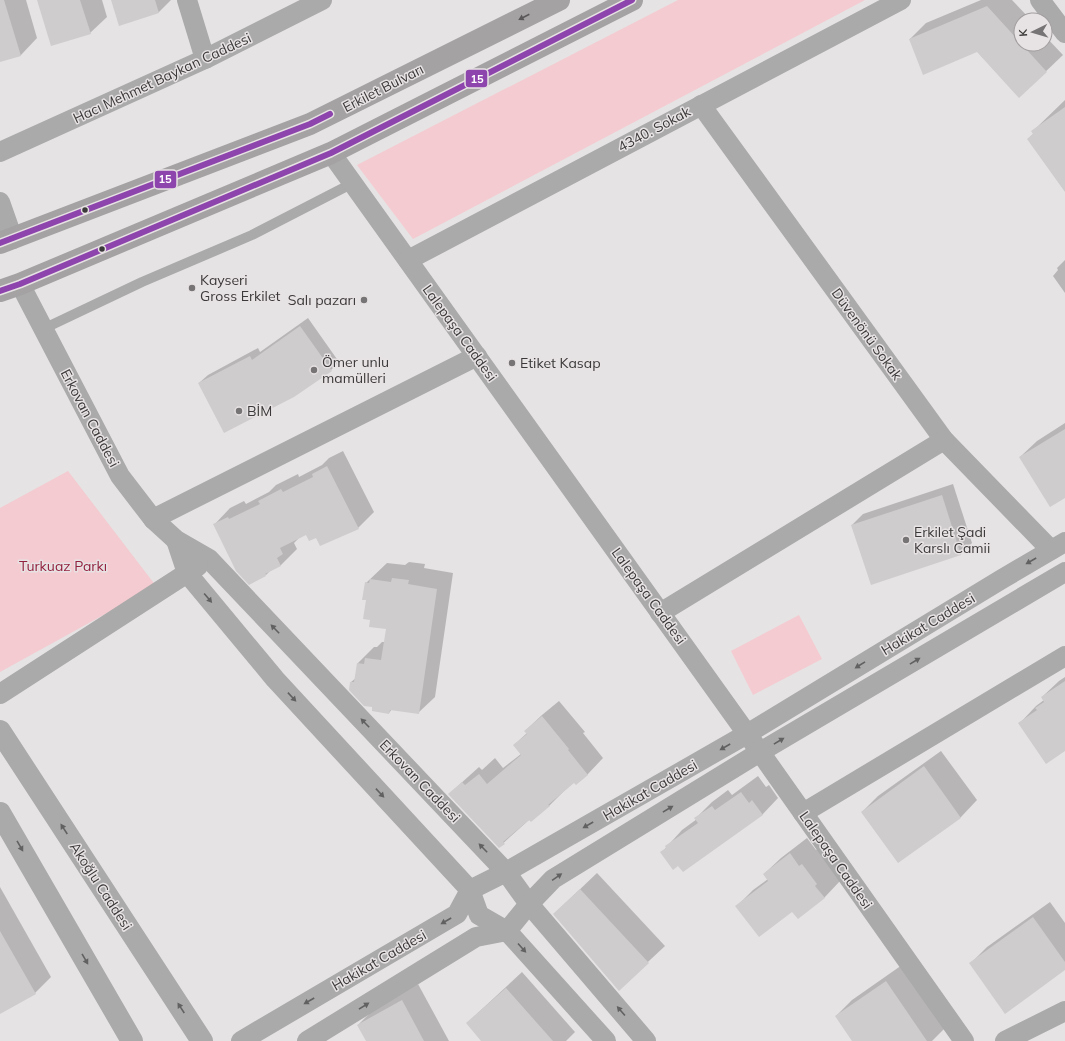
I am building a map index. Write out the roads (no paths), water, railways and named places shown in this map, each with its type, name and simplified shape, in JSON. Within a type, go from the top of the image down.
[{"type":"main road","name":"Erkilet Bulvarı","points":[[6,241],[310,124],[559,0]]},
{"type":"main road","points":[[10,288],[331,153],[632,0]]},
{"type":"street","points":[[187,0],[205,59]]},
{"type":"street","name":"Hacı Mehmet Baykan Caddesi","points":[[0,152],[205,59],[322,0]]},
{"type":"street","name":"4340. Sokak","points":[[408,260],[901,0]]},
{"type":"street","points":[[1040,0],[1065,33]]},
{"type":"street","name":"Düvenönü Sokak","points":[[701,105],[944,440],[1058,546]]},
{"type":"street","name":"Lalepaşa Caddesi","points":[[331,153],[760,752],[964,1041]]},
{"type":"street","points":[[0,202],[6,241]]},
{"type":"street","name":"Erkovan Caddesi","points":[[10,288],[43,329],[120,476],[153,519],[176,540],[209,559],[506,872],[529,904],[646,1041]]},
{"type":"street","points":[[153,519],[477,356]]},
{"type":"street","points":[[660,612],[944,440]]},
{"type":"street","name":"Erkovan Caddesi","points":[[176,540],[187,573],[275,679],[470,890],[479,915],[507,931],[606,1041]]},
{"type":"street","name":"Hakikat Caddesi","points":[[241,1041],[457,914],[470,890],[506,872],[747,734],[1058,546]]},
{"type":"street","points":[[0,694],[209,559]]},
{"type":"street","name":"Hakikat Caddesi","points":[[507,931],[529,904],[553,879],[760,752],[1064,575]]},
{"type":"street","points":[[803,814],[1065,656]]},
{"type":"street","name":"Akoğlu Caddesi","points":[[0,731],[202,1041]]},
{"type":"street","points":[[2,818],[132,1041]]},
{"type":"street","points":[[307,1041],[476,937],[507,931]]},
{"type":"street","points":[[1005,1041],[1065,1011]]},
{"type":"lane","points":[[43,329],[142,282],[252,235],[353,183]]},
{"type":"place","name":"Kayseri Gross Erkilet","points":[[192,288]]},
{"type":"place","name":"Salı pazarı","points":[[364,300]]},
{"type":"place","name":"Etiket Kasap","points":[[512,363]]},
{"type":"place","name":"Ömer unlu mamülleri","points":[[314,370]]},
{"type":"place","name":"BİM","points":[[239,411]]},
{"type":"place","name":"Erkilet Şadi Karslı Camii","points":[[906,540]]},
{"type":"park label","name":"Turkuaz Parkı","points":[[63,566]]}]
